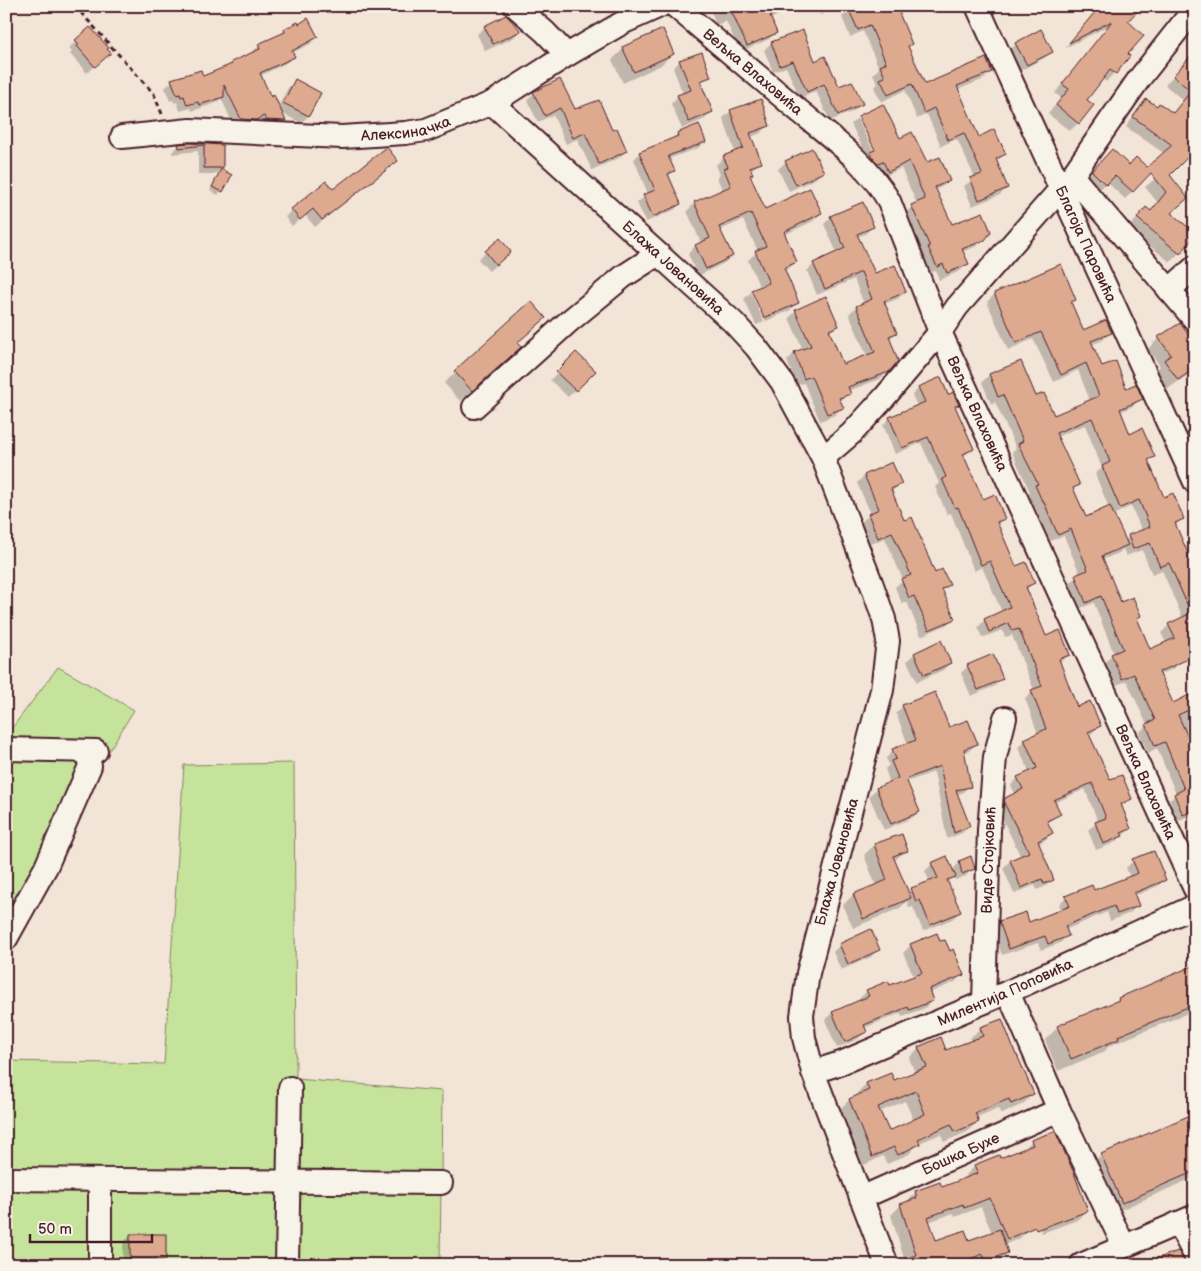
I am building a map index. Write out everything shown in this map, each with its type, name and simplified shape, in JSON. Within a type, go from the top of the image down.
[{"type":"street","points":[[515,6],[545,32],[566,55]]},
{"type":"street","name":"Алексиначка","points":[[122,137],[169,131],[210,130],[296,136],[373,136],[426,130],[492,103],[566,55],[622,23],[660,6]]},
{"type":"street","name":"Вељка Влаховића","points":[[675,6],[838,143],[867,170],[889,201],[940,332],[1195,889]]},
{"type":"street","name":"Благоја Паровића","points":[[977,6],[1066,182],[1195,482]]},
{"type":"street","points":[[823,458],[865,419],[940,332],[957,307],[1066,182],[1139,79],[1194,8]]},
{"type":"street","name":"Блажа Јовановића","points":[[492,103],[734,322],[756,347],[782,382],[823,458],[884,618],[888,641],[882,690],[805,983],[802,1016],[804,1038],[813,1072],[887,1265]]},
{"type":"street","points":[[1066,182],[1195,320]]},
{"type":"street","points":[[474,407],[574,317],[624,276],[658,254]]},
{"type":"street","points":[[1169,290],[1195,267]]},
{"type":"street","name":"Виде Стојковић","points":[[984,1002],[989,830],[995,757],[1005,718]]},
{"type":"street","points":[[6,749],[89,750],[90,766],[46,867],[6,939]]},
{"type":"street","name":"Милентија Поповића","points":[[813,1072],[841,1063],[1008,992],[1195,906]]},
{"type":"street","points":[[1008,992],[1059,1110],[1124,1246]]},
{"type":"street","points":[[287,1265],[290,1088]]},
{"type":"street","name":"Бошка Бухе","points":[[861,1198],[1059,1110]]},
{"type":"street","points":[[6,1179],[441,1183]]},
{"type":"street","points":[[100,1180],[100,1265]]},
{"type":"street","points":[[1081,1265],[1186,1220],[1195,1255]]},
{"type":"path","points":[[75,6],[154,94],[169,131]]},
{"type":"green space","points":[[58,667],[134,710],[6,918],[6,736]]},
{"type":"green space","points":[[294,763],[296,1079],[442,1091],[440,1265],[6,1265],[6,1061],[164,1064],[184,765]]},
{"type":"building","points":[[729,6],[792,7],[770,16],[777,33],[747,46]]},
{"type":"building","points":[[847,6],[896,6],[912,44],[908,46],[925,84],[986,58],[992,72],[957,86],[979,137],[994,129],[1006,154],[996,159],[1008,188],[979,200],[970,178],[982,174],[964,133],[948,140],[934,108],[924,113],[912,84],[888,95],[880,79],[885,77],[880,66],[886,63],[870,25],[858,30]]},
{"type":"building","points":[[1100,6],[1142,6],[1128,21],[1144,36],[1128,54],[1130,56],[1116,74],[1110,70],[1087,100],[1094,105],[1079,124],[1056,105],[1069,89],[1062,84],[1112,21],[1069,43]]},
{"type":"building","points":[[506,15],[521,31],[493,44],[484,26]]},
{"type":"building","points":[[308,18],[318,37],[292,51],[295,57],[260,73],[271,97],[274,95],[286,121],[266,120],[264,116],[256,120],[241,119],[224,85],[224,97],[199,105],[198,102],[187,105],[184,96],[177,95],[171,79],[201,70],[203,76],[232,64],[231,62],[260,49],[258,44],[285,32],[284,29],[298,22],[299,24]]},
{"type":"building","points":[[90,27],[109,48],[107,49],[111,53],[95,67],[77,46],[79,44],[75,40]]},
{"type":"building","points":[[663,29],[674,54],[634,72],[622,47]]},
{"type":"building","points":[[1041,29],[1053,52],[1027,65],[1015,43]]},
{"type":"building","points":[[803,30],[815,61],[825,56],[839,86],[852,81],[863,104],[838,115],[824,84],[807,92],[793,61],[780,66],[771,42]]},
{"type":"building","points":[[1195,51],[1195,150],[1170,175],[1188,198],[1171,213],[1195,233],[1195,236],[1180,254],[1137,218],[1146,207],[1151,211],[1166,192],[1151,173],[1133,192],[1115,176],[1106,185],[1092,171],[1112,149],[1129,165],[1136,157],[1147,167],[1172,145],[1133,117],[1146,99],[1157,106],[1159,103],[1173,113],[1191,91],[1173,76]]},
{"type":"building","points":[[702,52],[711,77],[700,81],[713,112],[689,122],[677,95],[691,90],[679,60]]},
{"type":"building","points":[[295,79],[321,93],[309,116],[283,103]]},
{"type":"building","points":[[560,79],[575,109],[599,100],[612,130],[617,128],[627,151],[599,164],[585,133],[573,138],[560,108],[545,116],[533,92]]},
{"type":"building","points":[[761,99],[770,126],[750,133],[762,163],[750,167],[753,174],[750,175],[765,209],[810,188],[822,213],[784,232],[797,262],[784,268],[799,303],[764,318],[751,290],[769,283],[755,251],[766,246],[751,213],[719,227],[733,256],[706,269],[695,245],[710,238],[694,202],[731,186],[724,169],[728,167],[723,156],[743,148],[730,110]]},
{"type":"building","points":[[883,104],[900,138],[912,132],[927,162],[940,157],[950,181],[935,187],[952,224],[983,212],[991,232],[985,240],[962,249],[969,264],[947,273],[943,264],[937,267],[911,205],[925,199],[909,161],[888,172],[883,161],[878,163],[873,158],[870,152],[875,150],[858,116]]},
{"type":"building","points":[[699,124],[706,142],[668,156],[675,171],[668,174],[681,204],[653,217],[643,195],[655,190],[639,152],[678,136],[677,133]]},
{"type":"building","points":[[178,144],[223,145],[223,168],[204,168],[204,145],[179,148]]},
{"type":"building","points":[[387,147],[398,161],[322,220],[313,209],[300,220],[291,209],[326,181],[333,189]]},
{"type":"building","points":[[812,148],[824,172],[796,185],[785,161]]},
{"type":"building","points":[[221,169],[232,175],[223,192],[212,187]]},
{"type":"building","points":[[863,202],[874,227],[857,234],[875,273],[895,265],[906,292],[884,301],[897,333],[889,336],[898,361],[889,372],[848,387],[851,394],[839,398],[844,408],[827,414],[811,376],[804,379],[794,352],[811,346],[795,310],[826,296],[839,326],[829,330],[843,364],[875,352],[856,306],[872,299],[861,272],[825,289],[813,263],[845,248],[830,216]]},
{"type":"building","points":[[500,238],[511,252],[496,265],[485,251]]},
{"type":"building","points":[[1061,264],[1076,300],[1071,302],[1083,330],[1106,320],[1112,333],[1091,341],[1102,366],[1116,361],[1126,388],[1136,384],[1143,399],[1120,409],[1130,434],[1142,428],[1155,457],[1148,460],[1164,497],[1173,493],[1184,519],[1175,523],[1195,570],[1195,656],[1159,672],[1173,703],[1189,695],[1195,707],[1178,715],[1191,744],[1195,742],[1195,814],[1193,811],[1183,815],[1174,794],[1184,789],[1165,742],[1155,746],[1146,724],[1155,720],[1134,674],[1122,679],[1111,654],[1123,649],[1101,596],[1086,603],[1075,575],[1088,570],[1071,529],[1058,535],[1035,485],[1038,484],[1018,444],[1023,441],[1003,395],[998,397],[989,374],[1021,361],[1036,396],[1044,393],[1054,415],[1099,396],[1086,363],[1061,375],[1041,332],[1016,343],[994,293]],"holes":[[[1092,418],[1110,462],[1102,466],[1120,508],[1139,500],[1150,527],[1128,535],[1133,549],[1150,543],[1160,567],[1169,563],[1191,613],[1168,624],[1175,638],[1150,649],[1137,618],[1141,616],[1133,597],[1121,602],[1102,556],[1128,545],[1110,506],[1086,517],[1073,488],[1080,485],[1056,433]]]},
{"type":"building","points":[[531,301],[546,318],[517,343],[521,347],[472,391],[454,371]]},
{"type":"building","points":[[1180,323],[1195,344],[1190,348],[1195,355],[1195,368],[1178,380],[1164,360],[1171,355],[1158,337]]},
{"type":"building","points":[[576,352],[596,371],[576,391],[556,372]]},
{"type":"building","points":[[941,377],[948,395],[953,392],[959,405],[955,406],[974,449],[963,454],[983,499],[995,494],[1005,519],[997,522],[1016,566],[1026,562],[1035,583],[1026,587],[1046,636],[1060,630],[1070,655],[1059,659],[1077,707],[1090,701],[1101,726],[1088,732],[1110,779],[1122,775],[1132,799],[1121,804],[1131,829],[1121,833],[1123,836],[1103,844],[1095,822],[1106,818],[1092,783],[1054,800],[1061,814],[1047,821],[1053,833],[1038,841],[1054,880],[1044,884],[1042,879],[1021,888],[1010,860],[1029,852],[1004,803],[1005,798],[1023,789],[1017,777],[1037,768],[1024,739],[1046,729],[1031,690],[1042,686],[1019,629],[1012,631],[1009,623],[989,632],[984,619],[1010,607],[990,561],[981,565],[958,507],[955,508],[942,479],[946,477],[928,437],[902,448],[889,417],[925,402],[918,387]]},
{"type":"building","points":[[892,462],[902,484],[891,489],[904,520],[912,517],[935,573],[942,569],[950,585],[942,589],[955,619],[929,630],[914,596],[909,598],[901,579],[911,575],[892,532],[878,538],[868,514],[879,509],[864,475]]},
{"type":"building","points":[[941,640],[951,663],[924,675],[914,653]]},
{"type":"building","points":[[993,654],[1003,679],[978,690],[967,665]]},
{"type":"building","points":[[935,692],[949,727],[968,720],[978,744],[964,749],[971,787],[956,790],[970,826],[954,833],[940,766],[906,779],[920,812],[891,824],[876,788],[898,778],[891,761],[896,759],[892,749],[916,740],[902,705]]},
{"type":"building","points":[[902,834],[908,851],[893,856],[911,898],[863,919],[853,894],[887,880],[874,844]]},
{"type":"building","points":[[1154,851],[1166,880],[1134,893],[1139,906],[1117,914],[1114,906],[1065,926],[1069,936],[1048,944],[1045,936],[1009,949],[999,921],[1026,912],[1029,922],[1070,906],[1065,896],[1092,885],[1094,890],[1138,873],[1132,859]]},
{"type":"building","points":[[947,856],[956,877],[947,880],[961,912],[930,925],[920,900],[916,902],[911,888],[938,878],[931,863]]},
{"type":"building","points":[[971,856],[975,869],[962,874],[959,861]]},
{"type":"building","points":[[871,929],[880,950],[848,964],[839,944]]},
{"type":"building","points":[[937,933],[940,941],[945,940],[950,951],[953,949],[964,975],[929,989],[933,1001],[909,1010],[908,1007],[864,1025],[867,1032],[845,1042],[832,1012],[869,996],[866,990],[888,981],[890,985],[922,973],[910,944]]},
{"type":"building","points":[[1195,965],[1195,1004],[1118,1036],[1119,1039],[1071,1059],[1057,1026]]},
{"type":"building","points":[[1002,1019],[1034,1094],[1011,1104],[1009,1099],[975,1113],[979,1122],[955,1132],[951,1124],[918,1139],[920,1144],[898,1155],[894,1147],[872,1157],[849,1099],[869,1090],[866,1083],[891,1073],[894,1080],[927,1067],[918,1047],[941,1037],[946,1050],[983,1036],[980,1027]],"holes":[[[916,1091],[925,1114],[889,1131],[878,1107]]]},
{"type":"building","points":[[1195,1113],[1195,1171],[1122,1203],[1101,1154]]},
{"type":"building","points":[[1055,1131],[1074,1173],[1088,1211],[1036,1230],[1035,1227],[1007,1239],[990,1198],[964,1208],[963,1204],[928,1217],[936,1240],[965,1230],[969,1240],[1000,1229],[1008,1253],[985,1261],[983,1254],[954,1265],[900,1265],[899,1261],[916,1255],[900,1204],[917,1198],[915,1191],[940,1182],[942,1187],[978,1173],[974,1165],[999,1155],[1000,1158],[1033,1145],[1031,1140]]},
{"type":"building","points":[[130,1234],[166,1234],[166,1260],[130,1260]]},
{"type":"building","points":[[1178,1251],[1187,1265],[1145,1265],[1145,1263]]}]
